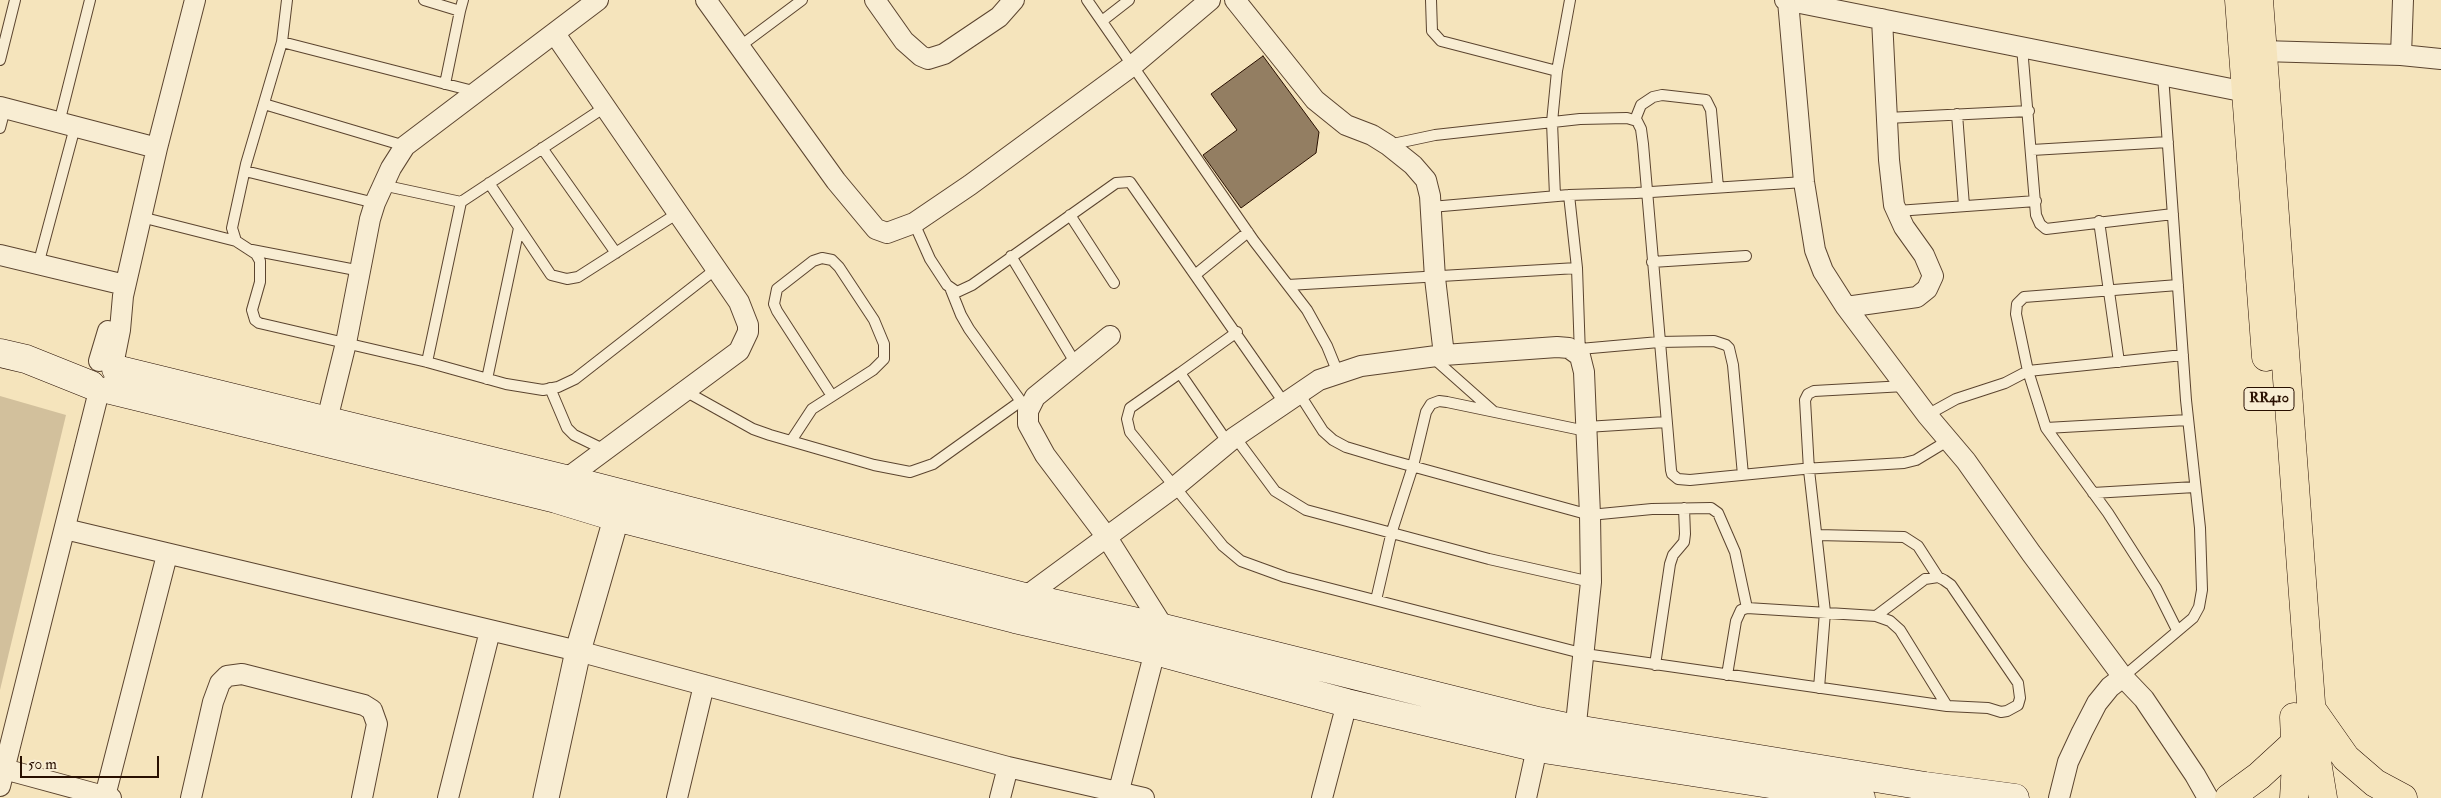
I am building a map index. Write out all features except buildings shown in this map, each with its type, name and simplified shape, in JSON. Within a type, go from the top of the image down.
[{"type":"highway","name":"RR410","points":[[2239,0],[2296,742],[2294,798]]},
{"type":"highway","name":"RR410","points":[[2259,0],[2316,764],[2323,798]]},
{"type":"highway","points":[[2312,710],[2346,758],[2375,783],[2403,798]]},
{"type":"highway","points":[[2229,798],[2259,776],[2296,742]]},
{"type":"main road","points":[[0,353],[103,375],[561,489],[619,506],[1020,608],[1160,640],[1538,720],[1574,742],[1861,798]]},
{"type":"main road","points":[[1160,640],[1347,703],[1537,748],[1574,742],[1927,792],[2015,798]]},
{"type":"street","points":[[167,555],[108,797],[2,778],[103,375],[120,330],[124,291],[156,148],[195,0]]},
{"type":"street","points":[[325,431],[378,194],[406,146],[598,0]]},
{"type":"street","points":[[706,0],[836,181],[876,229],[887,233],[914,223],[956,195],[1132,66],[1210,0]]},
{"type":"street","points":[[875,0],[904,41],[921,56],[928,59],[944,54],[999,16],[1014,0]]},
{"type":"street","points":[[1236,0],[1315,100],[1346,125],[1372,135],[1388,145],[1421,172],[1428,188],[1431,207],[1437,356]]},
{"type":"street","points":[[2208,798],[2195,774],[2144,699],[2123,677],[1949,440],[1846,308],[1823,271],[1815,250],[1804,182],[1786,0],[2246,92]]},
{"type":"street","points":[[2402,55],[2403,0]]},
{"type":"street","points":[[1846,308],[1917,297],[1931,284],[1932,276],[1930,266],[1904,227],[1897,211],[1889,160],[1882,19]]},
{"type":"street","points":[[555,34],[739,302],[748,325],[748,332],[739,351],[605,450],[561,489]]},
{"type":"street","points":[[2262,51],[2402,55],[2441,59]]},
{"type":"street","points":[[2,114],[67,125],[156,148]]},
{"type":"street","points":[[0,255],[38,264],[124,291]]},
{"type":"street","points":[[1110,336],[1025,406],[1028,424],[1044,455],[1106,536],[1160,640],[1118,795]]},
{"type":"street","points":[[1020,608],[1106,536],[1176,486],[1232,440],[1319,380],[1338,372],[1390,360],[1557,347],[1569,348],[1580,353],[1584,372],[1591,582],[1585,654],[1574,742]]},
{"type":"street","points":[[546,798],[578,651],[619,506]]},
{"type":"street","points":[[65,529],[167,555],[578,651],[1008,767],[1118,795],[1144,798]]},
{"type":"street","points":[[448,798],[490,631]]},
{"type":"street","points":[[191,798],[213,702],[220,683],[227,676],[242,674],[364,705],[372,710],[377,724],[362,798]]},
{"type":"street","points":[[2059,798],[2068,762],[2097,703],[2110,687],[2123,677]]},
{"type":"street","points":[[677,798],[704,685]]},
{"type":"street","points":[[1322,798],[1347,703]]},
{"type":"street","points":[[1526,798],[1537,748],[1538,720]]},
{"type":"street","points":[[1000,798],[1008,767]]},
{"type":"lane","points":[[0,60],[15,0]]},
{"type":"lane","points":[[38,264],[67,125],[90,0]]},
{"type":"lane","points":[[236,241],[232,228],[245,171],[282,42],[288,0]]},
{"type":"lane","points":[[424,0],[460,11]]},
{"type":"lane","points":[[445,84],[463,0]]},
{"type":"lane","points":[[739,47],[802,0]]},
{"type":"lane","points":[[1087,0],[1248,232],[1307,310],[1338,372]]},
{"type":"lane","points":[[1102,20],[1129,0]]},
{"type":"lane","points":[[1431,0],[1432,31],[1441,41],[1557,70]]},
{"type":"lane","points":[[1555,196],[1552,122],[1557,70],[1570,0]]},
{"type":"lane","points":[[282,42],[477,92]]},
{"type":"lane","points":[[2022,47],[2037,219],[2040,224],[2046,229],[2099,221],[2173,214]]},
{"type":"lane","points":[[2123,677],[2193,618],[2199,607],[2202,590],[2200,528],[2188,420],[2163,75]]},
{"type":"lane","points":[[1635,120],[1644,102],[1653,97],[1662,95],[1706,100],[1711,110],[1718,188]]},
{"type":"lane","points":[[264,104],[406,146]]},
{"type":"lane","points":[[245,171],[378,194],[461,202],[605,107]]},
{"type":"lane","points":[[1887,118],[2029,111]]},
{"type":"lane","points":[[1957,114],[1964,206]]},
{"type":"lane","points":[[1388,145],[1435,135],[1552,122],[1621,118],[1635,120],[1641,129],[1666,422],[1671,470],[1674,477],[1690,480],[1911,462],[1949,440]]},
{"type":"lane","points":[[2032,150],[2168,142]]},
{"type":"lane","points":[[542,148],[616,253]]},
{"type":"lane","points":[[951,290],[957,292],[964,289],[1116,183],[1130,182],[1236,332],[1292,399],[1333,440],[1346,447],[1590,515],[1684,508],[1711,508],[1718,513],[1736,552],[1747,608]]},
{"type":"lane","points":[[1431,207],[1569,195],[1804,182]]},
{"type":"lane","points":[[489,184],[551,275],[559,278],[578,277],[678,213]]},
{"type":"lane","points":[[1569,195],[1578,268],[1580,353],[1659,342],[1714,341],[1723,343],[1729,348],[1733,366],[1743,475]]},
{"type":"lane","points":[[1897,211],[2036,201]]},
{"type":"lane","points":[[427,362],[461,202]]},
{"type":"lane","points":[[1070,215],[1114,283]]},
{"type":"lane","points":[[141,217],[236,241],[252,250],[361,271]]},
{"type":"lane","points":[[2099,221],[2119,362]]},
{"type":"lane","points":[[686,391],[720,408],[753,429],[895,470],[915,471],[933,464],[1025,406],[969,329],[951,290],[930,259],[914,223]]},
{"type":"lane","points":[[487,379],[519,228]]},
{"type":"lane","points":[[1196,275],[1248,232]]},
{"type":"lane","points":[[252,250],[260,261],[261,270],[252,315],[255,320],[267,326],[427,362],[487,379],[529,388],[558,387],[575,379],[716,269]]},
{"type":"lane","points":[[1011,256],[1076,364]]},
{"type":"lane","points":[[1652,262],[1746,256]]},
{"type":"lane","points":[[791,441],[812,409],[873,370],[884,359],[884,344],[874,320],[839,267],[832,260],[822,258],[813,261],[777,289],[774,304],[777,312],[832,396]]},
{"type":"lane","points":[[1288,285],[1435,278],[1578,268]]},
{"type":"lane","points":[[2177,630],[2156,588],[2046,428],[2028,371],[2016,308],[2021,299],[2031,295],[2178,285]]},
{"type":"lane","points":[[1236,332],[1134,404],[1127,418],[1130,432],[1176,486],[1223,546],[1241,561],[1285,577],[1585,654],[1947,706],[2007,711],[2018,705],[2020,690],[2013,675],[1951,585],[1938,577],[1918,546],[1904,537],[1817,536]]},
{"type":"lane","points":[[1928,415],[1956,399],[2005,383],[2028,371],[2183,355]]},
{"type":"lane","points":[[1437,356],[1494,412]]},
{"type":"lane","points":[[1180,372],[1232,440],[1275,491],[1306,510],[1392,531],[1488,558],[1591,582]]},
{"type":"lane","points":[[1819,688],[1825,612],[1809,470],[1804,405],[1808,394],[1814,391],[1905,386]]},
{"type":"lane","points":[[550,388],[567,428],[574,435],[605,450]]},
{"type":"lane","points":[[1376,600],[1392,531],[1413,466],[1426,412],[1431,404],[1439,401],[1447,402],[1586,429],[1666,422]]},
{"type":"lane","points":[[2046,428],[2188,420]]},
{"type":"lane","points":[[2093,494],[2195,487]]},
{"type":"lane","points":[[1655,665],[1670,564],[1684,542],[1684,508]]},
{"type":"lane","points":[[1876,616],[1925,579],[1938,577]]},
{"type":"lane","points":[[1727,675],[1736,621],[1741,610],[1747,608],[1876,616],[1890,621],[1900,630],[1947,706]]},
{"type":"shaded area","points":[[0,396],[66,415],[0,690]]}]
